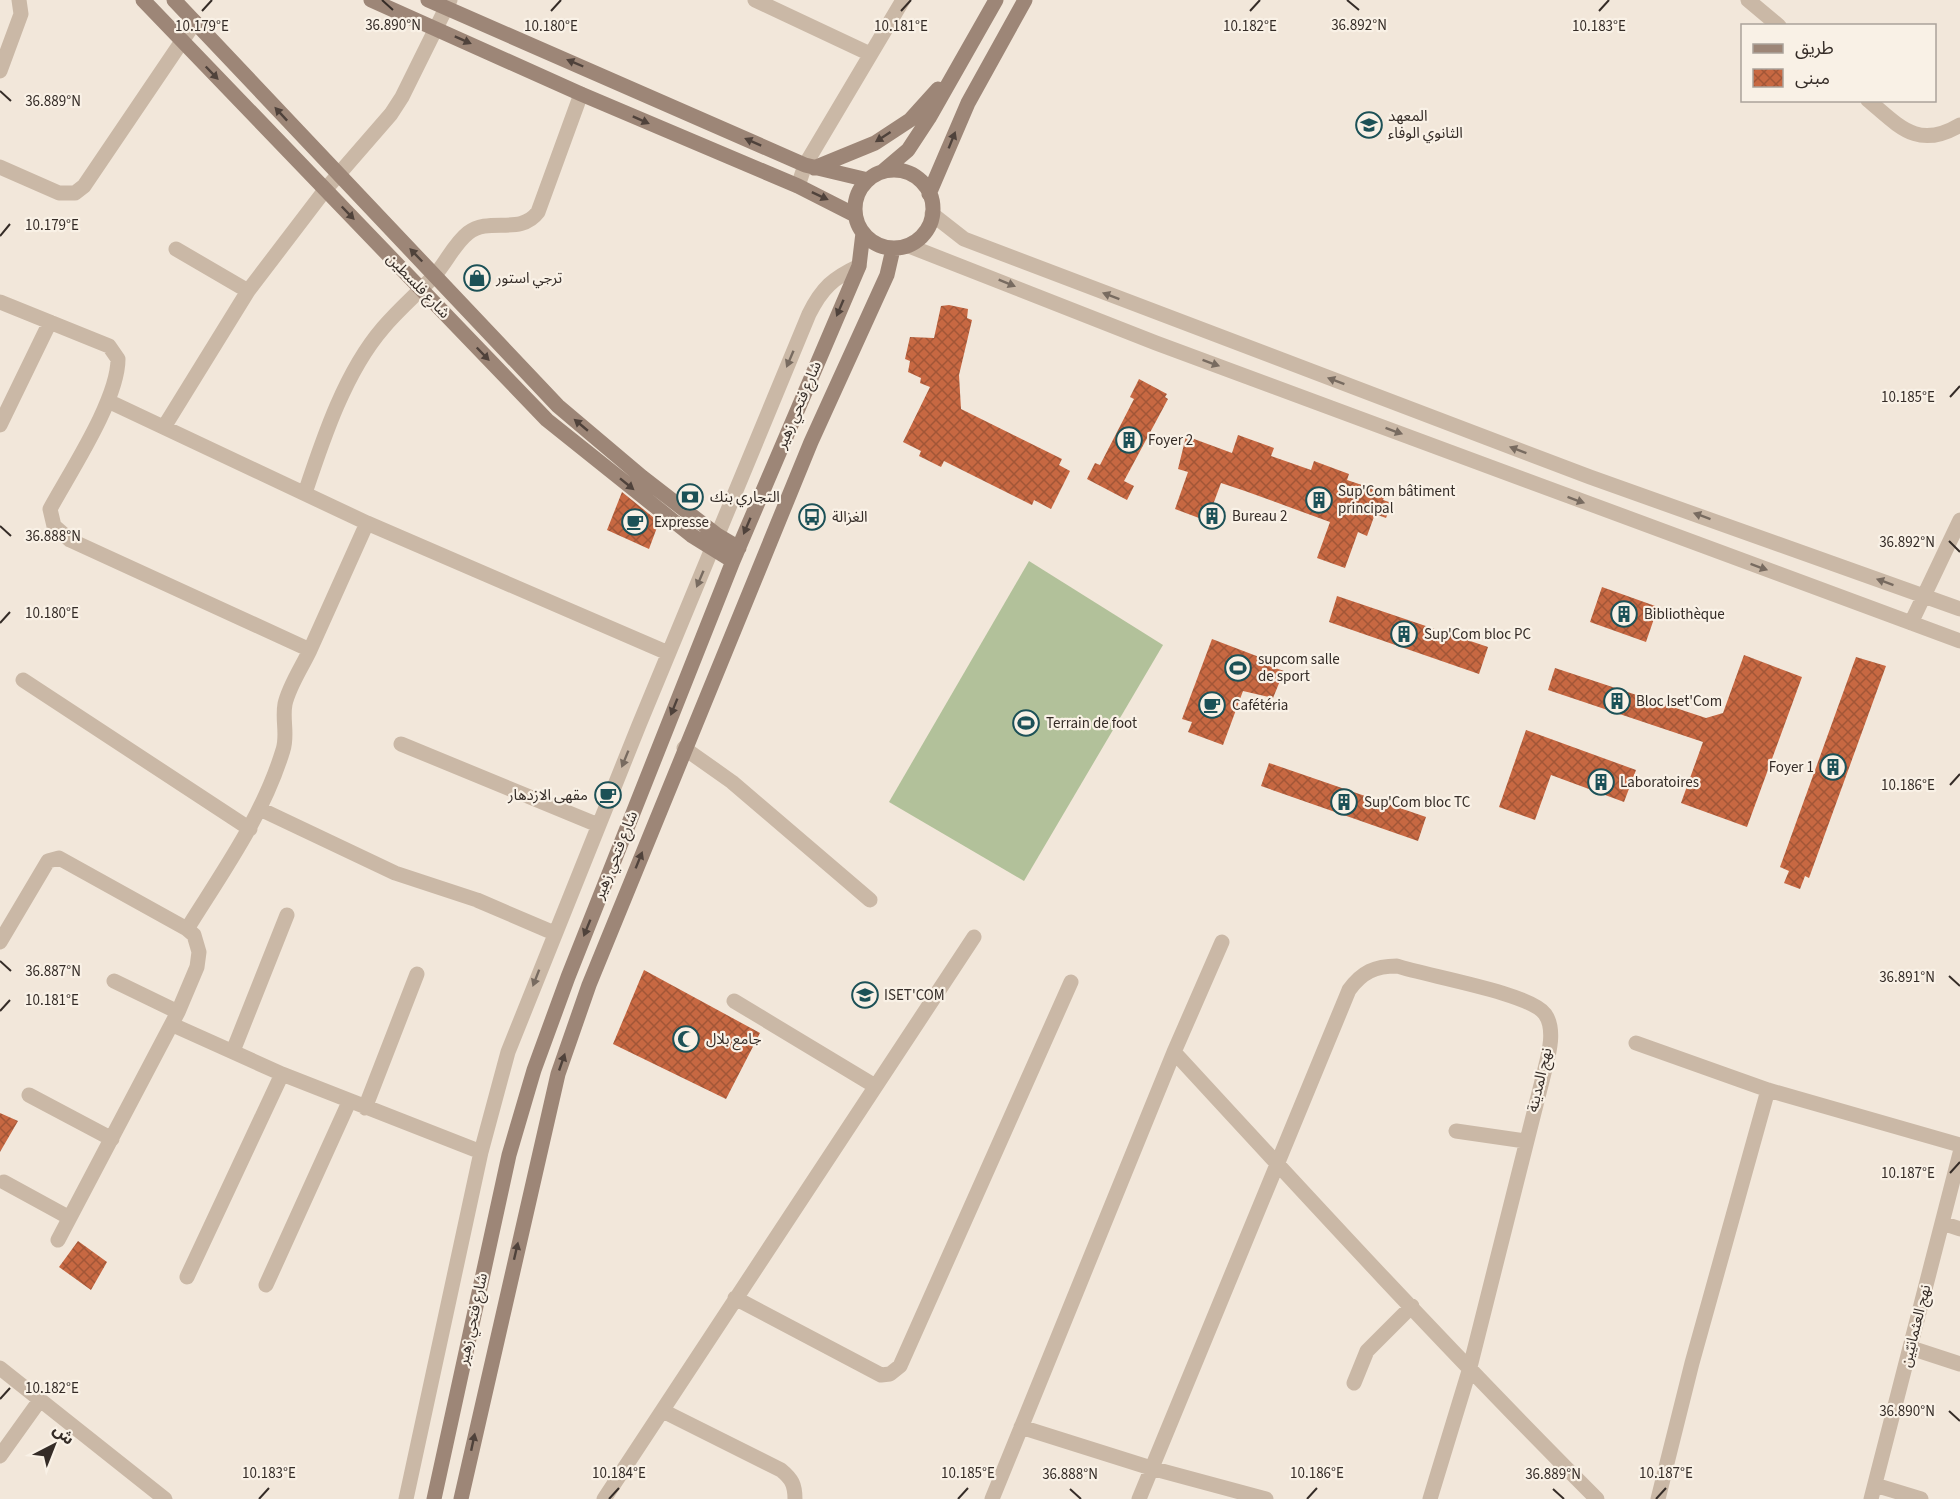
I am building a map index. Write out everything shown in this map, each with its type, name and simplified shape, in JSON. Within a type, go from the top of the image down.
[{"type":"street","points":[[0,71],[21,14],[19,0]]},
{"type":"street","name":"شارع فلسطين","points":[[143,0],[547,420],[691,535],[715,542]]},
{"type":"street","name":"شارع فلسطين","points":[[174,0],[558,406],[715,542]]},
{"type":"street","points":[[370,0],[581,94],[798,186],[855,214]]},
{"type":"street","points":[[428,0],[448,4],[809,166],[875,176],[893,170],[915,177],[929,194],[932,214],[924,233],[909,246],[893,249],[871,241],[862,233],[855,214],[855,202],[860,189],[875,176],[908,150],[929,118],[996,0]]},
{"type":"street","points":[[755,0],[870,54]]},
{"type":"street","points":[[798,186],[870,54],[903,0]]},
{"type":"street","points":[[929,194],[968,103],[1025,0]]},
{"type":"street","points":[[1748,0],[1777,24]]},
{"type":"street","points":[[164,427],[248,291],[326,190],[391,114],[448,4]]},
{"type":"street","points":[[0,167],[59,193],[75,193],[84,186],[195,22]]},
{"type":"street","points":[[809,166],[875,143],[910,120],[956,69]]},
{"type":"street","points":[[305,493],[324,437],[367,349],[382,329],[435,275],[464,236],[484,224],[521,225],[535,216],[581,94]]},
{"type":"street","points":[[1870,102],[1898,126],[1915,135],[1929,137],[1943,135],[1960,124]]},
{"type":"street","points":[[932,214],[964,239],[1590,477],[1960,609]]},
{"type":"street","name":"شارع فتحي زهير","points":[[434,1499],[509,1155],[534,1070],[572,966],[736,554],[859,266],[862,233]]},
{"type":"street","points":[[909,246],[1156,343],[1960,641]]},
{"type":"street","points":[[176,249],[248,291]]},
{"type":"street","name":"شارع فتحي زهير","points":[[461,1499],[558,1074],[589,985],[684,748],[820,421],[886,275],[893,249]]},
{"type":"street","points":[[406,1499],[481,1152],[508,1052],[668,652],[819,293],[835,277],[859,266]]},
{"type":"street","points":[[0,302],[109,346],[116,354],[118,368],[108,401],[50,509],[54,526],[70,540],[310,650]]},
{"type":"street","points":[[0,425],[50,321]]},
{"type":"street","points":[[108,401],[367,522],[668,652]]},
{"type":"street","points":[[1911,623],[1960,520]]},
{"type":"street","points":[[187,928],[250,829],[260,809],[284,749],[285,707],[288,694],[367,522]]},
{"type":"street","points":[[715,542],[736,554]]},
{"type":"street","points":[[24,680],[250,829]]},
{"type":"street","points":[[401,744],[598,825]]},
{"type":"street","points":[[684,748],[732,782],[870,900]]},
{"type":"street","points":[[260,809],[395,873],[477,900],[554,933]]},
{"type":"street","points":[[0,942],[48,861],[53,858],[67,862],[187,928],[194,935],[199,952],[197,967],[176,1018],[68,1217],[58,1240]]},
{"type":"street","points":[[233,1051],[288,915]]},
{"type":"street","points":[[604,1499],[974,937]]},
{"type":"street","points":[[992,1499],[1174,1052],[1222,942]]},
{"type":"street","name":"نهج المدينة","points":[[1276,1163],[1349,990],[1359,976],[1380,966],[1397,966],[1523,1000],[1546,1015],[1550,1026],[1549,1049],[1469,1371],[1430,1499]]},
{"type":"street","points":[[365,1108],[417,974]]},
{"type":"street","points":[[114,981],[233,1051],[282,1074],[481,1152]]},
{"type":"street","points":[[735,1298],[881,1375],[890,1374],[900,1366],[1071,981]]},
{"type":"street","points":[[734,1001],[875,1086]]},
{"type":"street","points":[[1636,1042],[1768,1090],[1960,1144]]},
{"type":"street","points":[[1174,1052],[1412,1306],[1469,1371],[1597,1499]]},
{"type":"street","points":[[187,1277],[282,1074]]},
{"type":"street","points":[[1658,1499],[1695,1352],[1768,1090]]},
{"type":"street","points":[[29,1095],[111,1139]]},
{"type":"street","points":[[266,1285],[349,1102]]},
{"type":"street","points":[[1456,1131],[1525,1141]]},
{"type":"street","name":"نهج العثمانيّين","points":[[1873,1492],[1960,1153]]},
{"type":"street","points":[[1139,1499],[1276,1163]]},
{"type":"street","points":[[4,1182],[68,1217]]},
{"type":"street","points":[[1942,1223],[1960,1229]]},
{"type":"street","points":[[1354,1383],[1367,1351],[1412,1306]]},
{"type":"street","points":[[1911,1348],[1960,1364]]},
{"type":"street","points":[[0,1368],[165,1499]]},
{"type":"street","points":[[0,1456],[40,1400]]},
{"type":"street","points":[[663,1412],[782,1470],[790,1477],[795,1487],[795,1499]]},
{"type":"street","points":[[1021,1427],[1151,1468],[1266,1499]]},
{"type":"street","points":[[1873,1492],[1921,1499]]},
{"type":"green space","name":"Terrain de foot","points":[[1029,561],[1163,645],[1024,881],[889,802]]},
{"type":"building","points":[[949,305],[968,309],[967,318],[972,320],[959,375],[961,409],[1062,459],[1059,465],[1070,471],[1051,509],[1034,500],[1032,505],[944,461],[941,467],[919,456],[921,451],[903,442],[930,387],[920,383],[921,378],[908,372],[910,361],[905,359],[910,337],[934,338],[941,306]]},
{"type":"building","name":"Foyer 2","points":[[1139,379],[1167,394],[1165,397],[1168,399],[1124,481],[1134,486],[1127,500],[1087,479],[1095,463],[1100,465],[1134,399],[1130,397]]},
{"type":"building","name":"Sup'Com bâtiment principal","points":[[1238,435],[1274,448],[1271,456],[1311,470],[1314,461],[1349,474],[1347,480],[1386,493],[1383,500],[1392,503],[1386,518],[1375,514],[1367,536],[1358,532],[1345,568],[1317,558],[1330,522],[1245,491],[1221,483],[1207,521],[1175,509],[1188,472],[1178,469],[1186,436],[1232,453]]},
{"type":"building","name":"Expresse","points":[[622,492],[659,522],[649,549],[607,530]]},
{"type":"building","name":"Bibliothèque","points":[[1602,587],[1658,607],[1646,642],[1590,622]]},
{"type":"building","name":"Sup'Com bloc PC","points":[[1337,596],[1488,647],[1479,674],[1329,622]]},
{"type":"building","points":[[1212,639],[1267,660],[1266,665],[1284,671],[1273,698],[1243,691],[1223,745],[1188,732],[1192,722],[1182,719]]},
{"type":"building","points":[[1744,655],[1802,677],[1747,827],[1681,803],[1703,742],[1548,690],[1555,668],[1706,718],[1723,713]]},
{"type":"building","name":"Foyer 1","points":[[1856,657],[1886,666],[1809,878],[1805,876],[1800,889],[1784,883],[1789,871],[1780,867]]},
{"type":"building","name":"Laboratoires","points":[[1526,730],[1636,770],[1624,802],[1551,775],[1535,820],[1499,807]]},
{"type":"building","name":"Sup'Com bloc TC","points":[[1269,763],[1426,817],[1418,841],[1261,786]]},
{"type":"building","name":"جامع بلال","points":[[644,970],[760,1033],[726,1099],[613,1044]]},
{"type":"building","points":[[0,1113],[18,1121],[0,1152]]},
{"type":"building","points":[[78,1241],[107,1262],[91,1290],[59,1267]]},
{"type":"place","name":"المعهد الثانوي الوفاء","points":[[1369,125]]},
{"type":"place","name":"ترجي استور","points":[[477,278]]},
{"type":"place","name":"Foyer 2","points":[[1129,440]]},
{"type":"place","name":"التجاري بنك","points":[[690,497]]},
{"type":"place","name":"Sup'Com bâtiment principal","points":[[1319,500]]},
{"type":"place","name":"Bureau 2","points":[[1212,516]]},
{"type":"place","name":"الغزالة","points":[[812,517]]},
{"type":"place","name":"Expresse","points":[[635,522]]},
{"type":"place","name":"Bibliothèque","points":[[1624,614]]},
{"type":"place","name":"Sup'Com bloc PC","points":[[1404,634]]},
{"type":"place","name":"supcom salle de sport","points":[[1238,668]]},
{"type":"place","name":"Bloc Iset'Com","points":[[1617,701]]},
{"type":"place","name":"Cafétéria","points":[[1212,705]]},
{"type":"place","name":"Terrain de foot","points":[[1026,723]]},
{"type":"place","name":"Foyer 1","points":[[1833,767]]},
{"type":"place","name":"Laboratoires","points":[[1601,782]]},
{"type":"place","name":"مقهى الازدهار","points":[[608,795]]},
{"type":"place","name":"Sup'Com bloc TC","points":[[1344,802]]},
{"type":"place","name":"ISET'COM","points":[[865,995]]},
{"type":"place","name":"جامع بلال","points":[[686,1039]]}]
